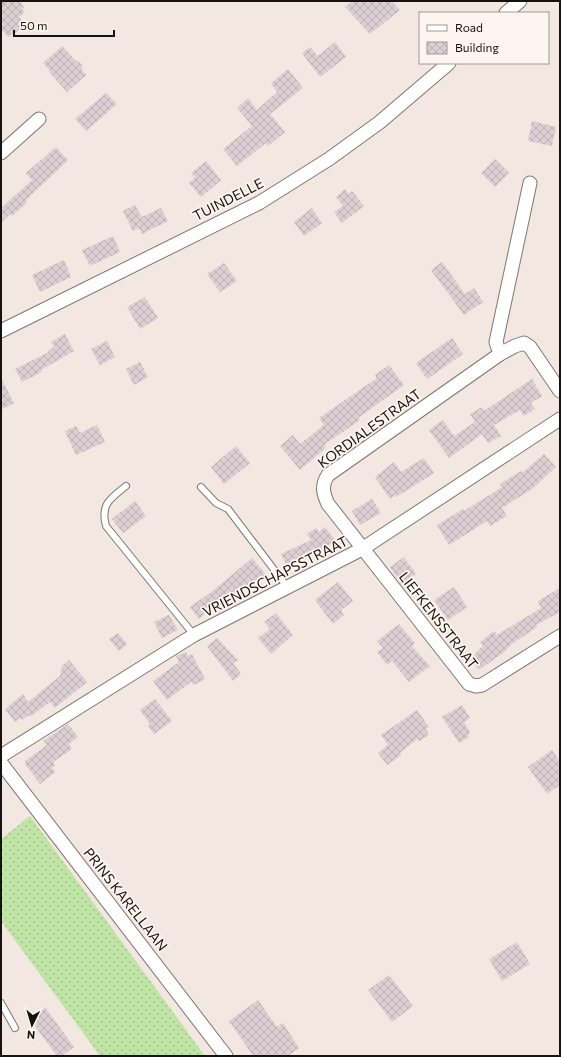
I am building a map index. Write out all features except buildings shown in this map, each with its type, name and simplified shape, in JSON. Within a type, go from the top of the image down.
[{"type":"street","points":[[507,12],[520,1]]},
{"type":"street","name":"TUINDELLE","points":[[1,331],[258,202],[329,159],[380,122],[448,64]]},
{"type":"street","points":[[1,153],[39,119]]},
{"type":"street","points":[[500,354],[496,342],[530,184]]},
{"type":"street","name":"KORDIALESTRAAT","points":[[362,549],[328,504],[323,493],[323,482],[328,475],[500,354],[515,346],[524,343],[530,347],[560,391]]},
{"type":"street","name":"VRIENDSCHAPSSTRAAT","points":[[1,756],[194,635],[362,549],[560,418]]},
{"type":"street","name":"LIEFKENSSTRAAT","points":[[362,549],[469,684],[476,686],[482,685],[560,636]]},
{"type":"street","name":"PRINS KARELLAAN","points":[[1,763],[226,1056]]},
{"type":"lane","points":[[126,486],[108,500],[104,518],[106,526],[194,635]]},
{"type":"lane","points":[[201,487],[216,503],[228,509],[288,588]]},
{"type":"lane","points":[[1,1003],[15,1028]]},
{"type":"green space","points":[[30,816],[205,1056],[100,1056],[1,921],[1,839]]}]
